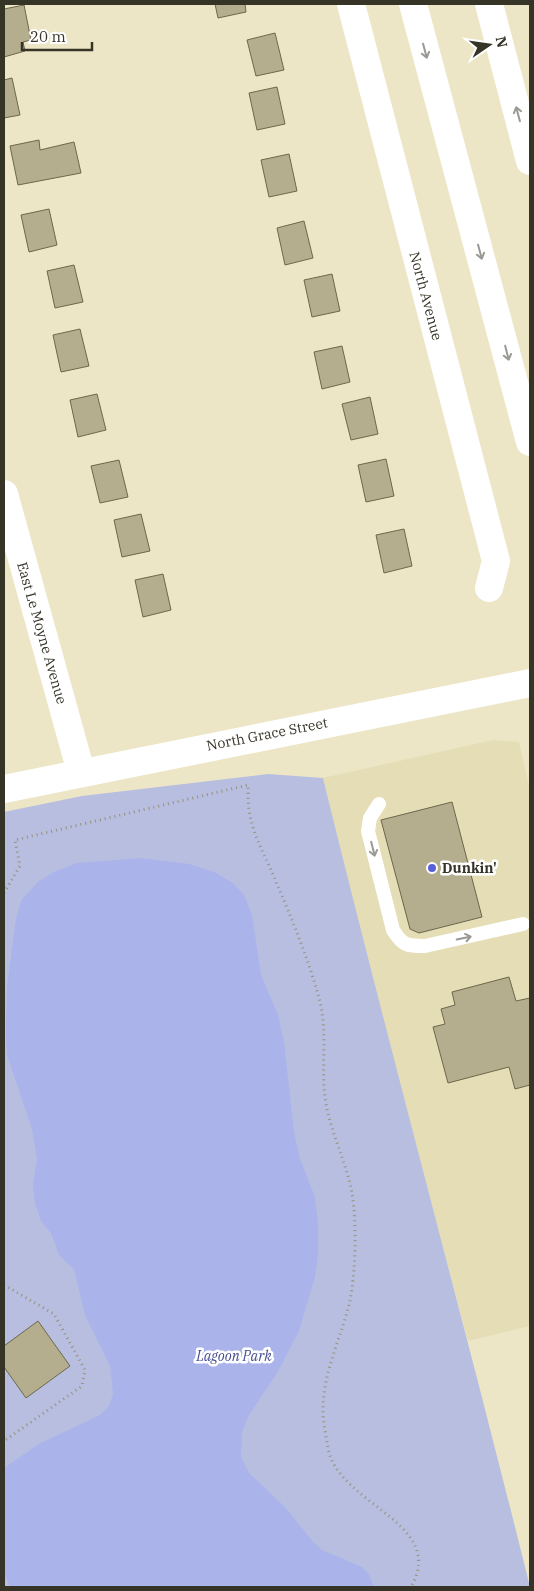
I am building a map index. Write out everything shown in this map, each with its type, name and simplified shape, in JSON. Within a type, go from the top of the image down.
[{"type":"street","name":"North Avenue","points":[[350,4],[496,561],[489,588]]},
{"type":"street","points":[[412,4],[530,442]]},
{"type":"street","points":[[488,4],[530,162]]},
{"type":"street","name":"East Le Moyne Avenue","points":[[4,494],[81,772]]},
{"type":"street","name":"North Grace Street","points":[[4,789],[530,682]]},
{"type":"lane","points":[[379,804],[370,818],[368,831],[393,930],[400,941],[410,946],[425,946],[523,924]]},
{"type":"path","points":[[4,894],[20,866],[15,840],[248,785],[250,814],[257,840],[277,882],[320,999],[325,1100],[352,1193],[354,1235],[352,1287],[349,1305],[327,1375],[323,1410],[329,1452],[337,1470],[358,1492],[405,1530],[415,1544],[420,1560],[419,1573],[411,1587]]},
{"type":"path","points":[[4,1285],[54,1314],[84,1370],[82,1386],[4,1441]]},
{"type":"shaded area","points":[[493,740],[519,742],[530,790],[530,1326],[468,1341],[373,983],[323,778]]},
{"type":"shaded area","points":[[141,858],[189,864],[214,872],[233,883],[244,895],[252,915],[261,975],[278,1015],[284,1042],[294,1132],[300,1159],[315,1197],[318,1225],[318,1254],[315,1277],[299,1331],[277,1373],[249,1415],[242,1432],[241,1457],[249,1473],[286,1508],[313,1542],[322,1550],[362,1567],[369,1574],[374,1587],[10,1587],[4,1574],[4,1468],[39,1444],[100,1415],[109,1406],[113,1394],[110,1366],[85,1315],[74,1269],[59,1255],[51,1233],[41,1221],[35,1203],[33,1184],[37,1159],[32,1129],[7,1055],[7,987],[16,918],[22,899],[39,881],[54,872],[77,863]]},
{"type":"green space","name":"Lagoon Park","points":[[268,774],[323,778],[530,1587],[4,1587],[4,812],[82,796]]},
{"type":"building","points":[[215,4],[245,4],[246,12],[218,18]]},
{"type":"building","points":[[24,5],[31,40],[23,42],[25,51],[4,57],[4,9]]},
{"type":"building","points":[[275,33],[284,70],[256,76],[247,40]]},
{"type":"building","points":[[12,78],[20,115],[4,118],[4,80]]},
{"type":"building","points":[[277,87],[285,124],[257,130],[249,93]]},
{"type":"building","points":[[39,140],[40,150],[74,142],[81,173],[18,185],[10,146]]},
{"type":"building","points":[[289,154],[297,191],[269,197],[261,160]]},
{"type":"building","points":[[49,209],[57,245],[29,252],[21,215]]},
{"type":"building","points":[[304,221],[313,258],[285,265],[277,228]]},
{"type":"building","points":[[74,265],[83,302],[55,308],[47,271]]},
{"type":"building","points":[[332,274],[340,311],[312,317],[304,280]]},
{"type":"building","points":[[80,329],[89,366],[61,372],[53,335]]},
{"type":"building","points":[[342,346],[350,382],[322,389],[314,352]]},
{"type":"building","points":[[97,394],[106,430],[78,437],[70,400]]},
{"type":"building","points":[[370,397],[378,434],[351,440],[342,404]]},
{"type":"building","points":[[386,459],[394,496],[366,502],[358,465]]},
{"type":"building","points":[[119,460],[128,497],[100,503],[91,466]]},
{"type":"building","points":[[141,514],[150,551],[122,557],[114,520]]},
{"type":"building","points":[[404,529],[412,566],[384,573],[376,535]]},
{"type":"building","points":[[163,574],[171,610],[143,617],[135,580]]},
{"type":"building","name":"Dunkin'","points":[[452,802],[482,917],[419,933],[410,929],[381,820]]},
{"type":"building","points":[[509,977],[516,1001],[530,998],[530,1085],[515,1089],[509,1067],[448,1083],[433,1027],[445,1024],[441,1009],[455,1005],[452,992]]},
{"type":"building","points":[[38,1321],[70,1366],[26,1398],[4,1367],[4,1346]]},
{"type":"place","name":"Dunkin'","points":[[432,868]]}]
